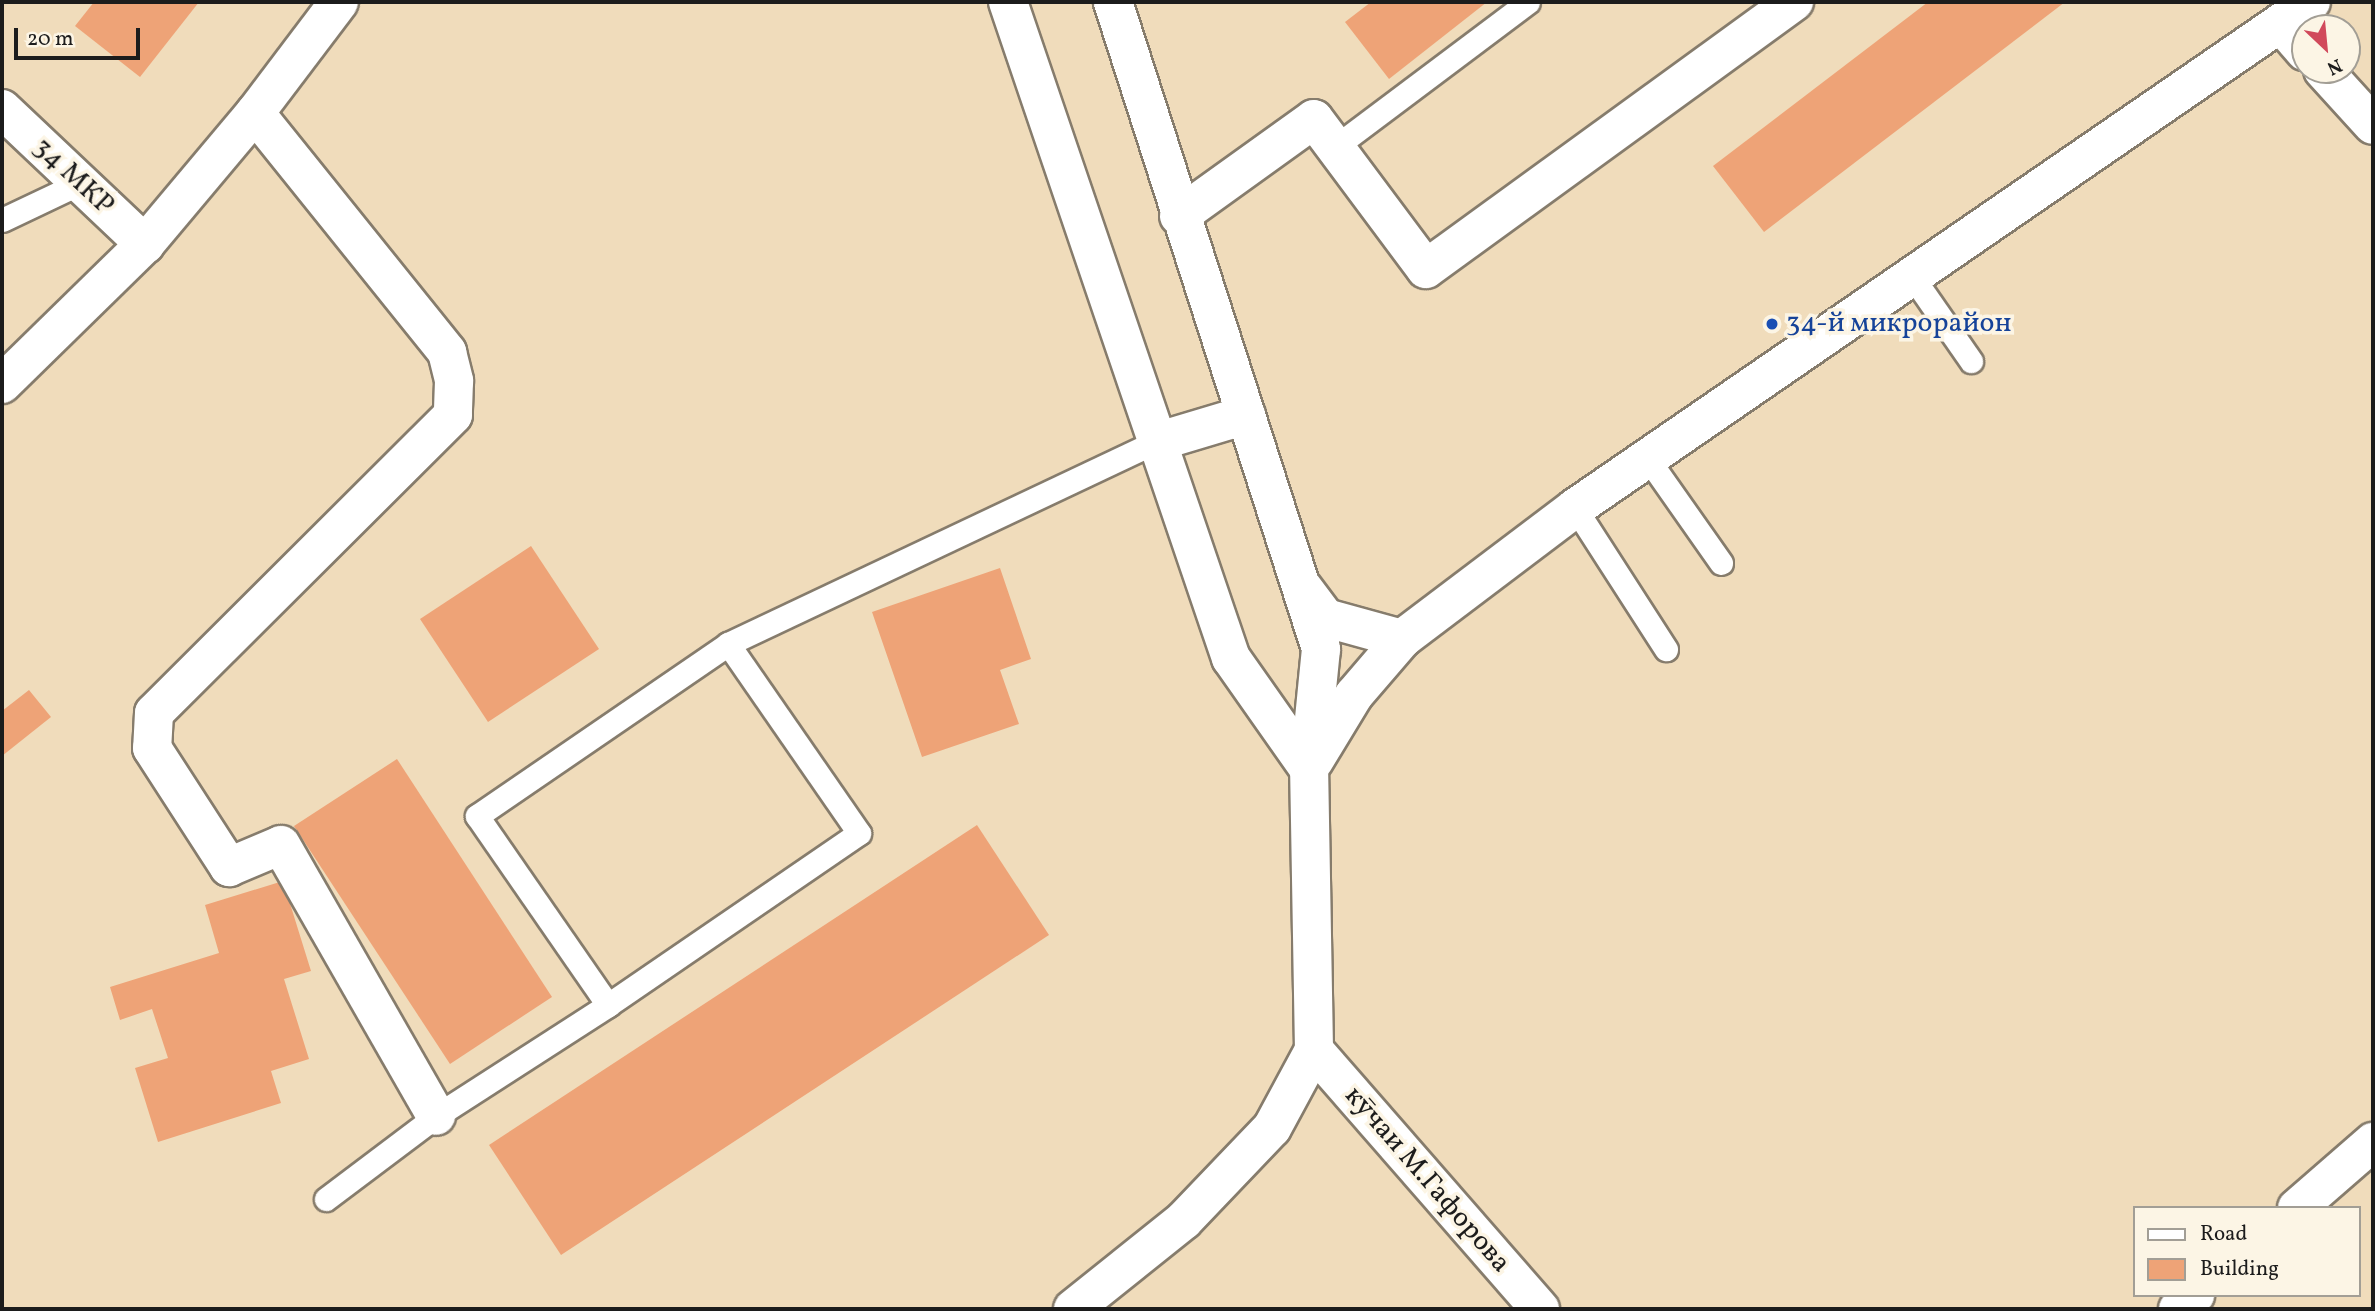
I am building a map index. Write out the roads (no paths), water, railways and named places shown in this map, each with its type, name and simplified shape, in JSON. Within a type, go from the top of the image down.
[{"type":"main road","points":[[2,384],[145,244],[255,113],[339,2]]},
{"type":"main road","points":[[1008,2],[1231,658],[1310,769]]},
{"type":"main road","points":[[1073,1309],[1184,1220],[1272,1128],[1314,1050],[1310,769],[1321,649],[1179,216],[1113,2]]},
{"type":"main road","points":[[1179,216],[1314,119],[1426,269],[1794,2]]},
{"type":"main road","points":[[1310,769],[1354,695],[1402,639],[1575,508],[1914,279],[2291,39]]},
{"type":"main road","points":[[2336,84],[2373,125]]},
{"type":"main road","name":"34 МКР","points":[[2,109],[145,244]]},
{"type":"main road","points":[[255,113],[447,352],[454,381],[453,415],[155,713],[152,748],[229,867],[281,845],[436,1116]]},
{"type":"main road","points":[[1156,442],[1246,415]]},
{"type":"main road","points":[[1302,586],[1326,618],[1402,639]]},
{"type":"main road","name":"кӯчаи М.Гафорова","points":[[1314,1050],[1540,1309]]},
{"type":"main road","points":[[2299,1206],[2373,1142]]},
{"type":"lane","points":[[1335,147],[1528,2]]},
{"type":"lane","points":[[2,220],[80,183]]},
{"type":"lane","points":[[1914,279],[1971,361]]},
{"type":"lane","points":[[608,1005],[477,816],[728,644],[1156,442]]},
{"type":"lane","points":[[1648,459],[1721,563]]},
{"type":"lane","points":[[1575,508],[1666,649]]},
{"type":"lane","points":[[326,1199],[436,1116],[608,1005],[859,833],[728,644]]},
{"type":"place","name":"34-й микрорайон","points":[[1772,324]]}]
